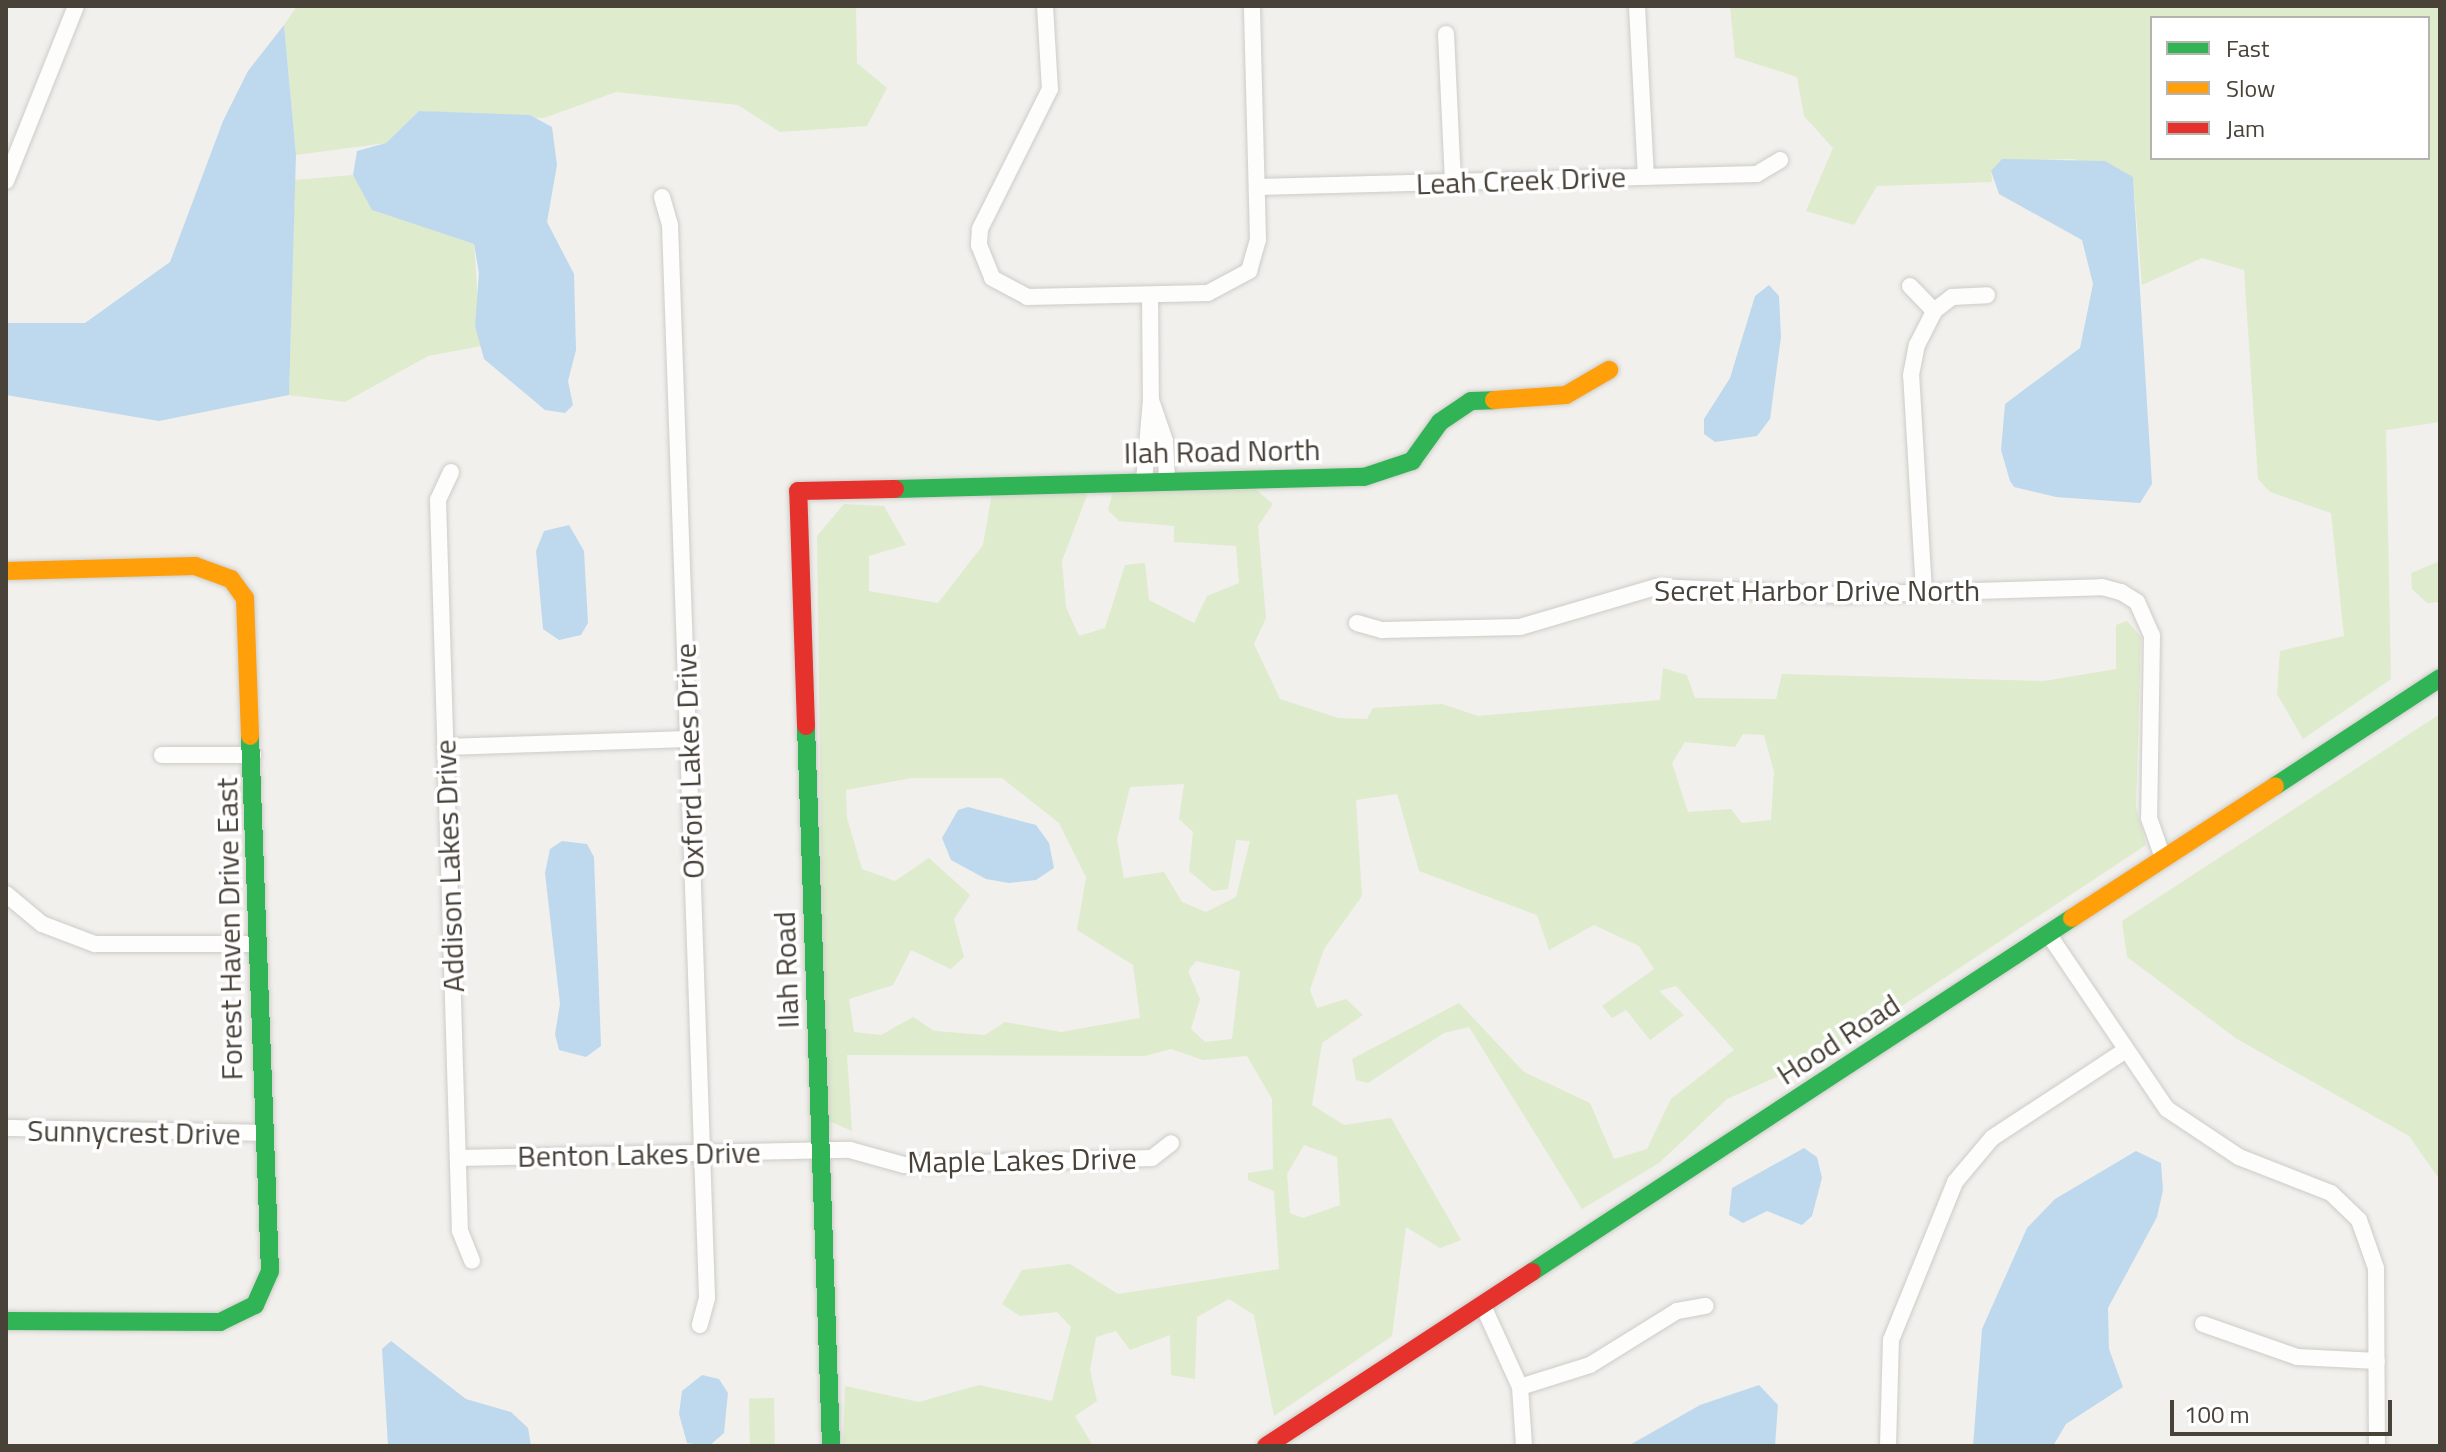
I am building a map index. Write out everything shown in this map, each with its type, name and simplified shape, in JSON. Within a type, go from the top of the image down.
[{"type":"street","points":[[6,181],[76,6]]},
{"type":"street","points":[[1045,6],[1050,89],[980,229],[979,245],[992,278],[1027,297],[1224,290],[1249,271],[1258,239],[1252,6]]},
{"type":"street","points":[[1637,6],[1646,177]]},
{"type":"street","points":[[1446,34],[1453,182]]},
{"type":"street","name":"Leah Creek Drive","points":[[1257,187],[1757,174],[1780,160]]},
{"type":"street","name":"Oxford Lakes Drive","points":[[662,197],[670,225],[707,1298],[700,1325]]},
{"type":"street","points":[[1910,286],[1934,311]]},
{"type":"street","points":[[1144,481],[1151,400],[1150,295]]},
{"type":"street","points":[[1924,592],[1911,375],[1934,311],[1952,297],[1987,295]]},
{"type":"street","name":"Ilah Road North","points":[[798,491],[1392,471],[1426,446],[1440,422],[1471,401],[1566,395],[1609,370]]},
{"type":"street","points":[[1151,400],[1165,441],[1167,480]]},
{"type":"street","name":"Addison Lakes Drive","points":[[451,472],[438,500],[460,1231],[472,1261]]},
{"type":"street","name":"Ilah Road","points":[[798,491],[831,1446]]},
{"type":"street","name":"Forest Haven Drive East","points":[[6,571],[195,566],[222,573],[240,588],[249,612],[263,1133],[270,1206],[264,1292],[242,1316],[220,1322],[6,1321]]},
{"type":"street","name":"Secret Harbor Drive North","points":[[1357,623],[1382,630],[1520,627],[1656,587],[1924,592],[2102,587],[2137,602],[2152,635],[2149,818],[2163,858]]},
{"type":"street","name":"Hood Road","points":[[1266,1446],[1484,1308],[2440,678]]},
{"type":"street","points":[[445,747],[688,739]]},
{"type":"street","points":[[162,755],[253,755]]},
{"type":"street","points":[[6,894],[42,924],[95,944],[257,944]]},
{"type":"street","points":[[2049,935],[2154,1095],[2190,1128],[2347,1205],[2368,1237],[2376,1268],[2377,1446]]},
{"type":"street","points":[[1888,1446],[1891,1340],[1955,1182],[1992,1138],[2123,1052]]},
{"type":"street","name":"Sunnycrest Drive","points":[[6,1128],[263,1133]]},
{"type":"street","name":"Maple Lakes Drive","points":[[821,1150],[850,1150],[904,1165],[1152,1158],[1171,1143]]},
{"type":"street","name":"Benton Lakes Drive","points":[[458,1158],[821,1150]]},
{"type":"street","points":[[1520,1387],[1590,1365],[1677,1311],[1706,1306]]},
{"type":"street","points":[[1484,1308],[1520,1387],[1524,1446]]},
{"type":"street","points":[[2203,1324],[2297,1357],[2377,1361]]},
{"type":"green space","points":[[297,6],[856,6],[857,63],[887,88],[867,126],[780,132],[738,105],[616,92],[544,118],[419,111],[386,143],[296,155],[284,25]]},
{"type":"green space","points":[[1730,6],[2440,6],[2440,422],[2386,430],[2391,679],[2303,739],[2277,694],[2280,651],[2344,636],[2331,513],[2270,492],[2258,479],[2244,270],[2202,258],[2142,285],[2133,177],[2073,159],[2033,160],[1991,171],[1992,182],[1877,186],[1854,225],[1806,211],[1833,148],[1804,116],[1797,77],[1735,57]]},
{"type":"green space","points":[[353,175],[373,210],[474,244],[481,346],[428,356],[345,402],[289,395],[295,180]]},
{"type":"green space","points":[[1114,487],[1253,487],[1273,504],[1258,526],[1266,618],[1254,644],[1280,699],[1338,718],[1367,719],[1373,708],[1442,704],[1478,716],[1660,700],[1663,668],[1687,675],[1695,698],[1776,699],[1782,674],[2044,681],[2116,669],[2116,625],[2127,621],[2141,637],[2136,807],[2146,845],[1829,1054],[1727,1099],[1659,1163],[1582,1209],[1469,1027],[1444,1033],[1368,1083],[1356,1080],[1352,1059],[1459,1003],[1524,1072],[1590,1103],[1614,1159],[1647,1149],[1671,1099],[1734,1050],[1676,986],[1659,991],[1684,1015],[1650,1040],[1626,1010],[1612,1018],[1602,1006],[1654,969],[1639,946],[1594,925],[1549,950],[1537,915],[1419,871],[1397,794],[1356,800],[1362,896],[1324,949],[1310,990],[1317,1008],[1346,999],[1363,1015],[1322,1043],[1312,1105],[1344,1125],[1391,1118],[1461,1240],[1440,1248],[1406,1227],[1392,1336],[1274,1416],[1254,1315],[1229,1299],[1197,1317],[1195,1379],[1171,1375],[1170,1335],[1130,1350],[1116,1331],[1096,1337],[1090,1370],[1097,1401],[1075,1416],[1093,1446],[843,1446],[845,1386],[919,1402],[979,1385],[1052,1401],[1071,1327],[1057,1312],[1020,1316],[1002,1304],[1022,1270],[1070,1264],[1118,1294],[1279,1269],[1274,1191],[1248,1180],[1248,1173],[1273,1169],[1272,1099],[1247,1056],[1203,1060],[1171,1049],[1145,1056],[847,1055],[852,1131],[825,1119],[817,536],[844,504],[884,506],[906,545],[869,556],[869,591],[938,603],[983,545],[992,494],[1089,490],[1062,561],[1066,607],[1079,636],[1105,628],[1125,565],[1145,563],[1149,600],[1194,623],[1207,596],[1239,583],[1236,546],[1174,542],[1174,526],[1119,521],[1108,510]],"holes":[[[1743,734],[1764,735],[1774,772],[1771,820],[1742,823],[1731,809],[1688,812],[1672,763],[1685,742],[1735,747]],[[912,778],[1002,778],[1059,823],[1086,877],[1077,930],[1133,965],[1140,1018],[1061,1032],[1005,1022],[985,1035],[934,1031],[913,1017],[881,1035],[854,1032],[849,999],[893,985],[911,950],[951,969],[964,957],[954,919],[970,895],[929,858],[895,881],[862,869],[847,818],[846,790]],[[1184,784],[1179,819],[1193,832],[1189,871],[1213,891],[1228,889],[1236,840],[1250,841],[1236,897],[1206,912],[1182,902],[1164,872],[1124,878],[1117,839],[1130,787]],[[1196,961],[1240,971],[1232,1039],[1205,1042],[1191,1029],[1200,999],[1188,971]],[[1304,1145],[1337,1157],[1340,1205],[1303,1218],[1290,1213],[1287,1174]]]},
{"type":"green space","points":[[2440,561],[2440,602],[2427,603],[2412,589],[2411,573]]},
{"type":"green space","points":[[2440,714],[2440,1180],[2409,1136],[2237,1039],[2127,957],[2122,921]]},
{"type":"green space","points":[[749,1398],[774,1398],[775,1446],[750,1446]]},
{"type":"water","points":[[284,25],[296,155],[289,395],[159,421],[6,395],[6,323],[85,323],[170,262],[223,121],[248,71]]},
{"type":"water","points":[[419,111],[530,115],[552,127],[557,165],[547,222],[574,274],[576,350],[568,381],[573,405],[565,413],[545,410],[484,359],[475,326],[479,273],[474,244],[372,210],[353,175],[357,151],[386,143]]},
{"type":"water","points":[[2002,159],[2105,161],[2133,177],[2152,484],[2140,503],[2056,497],[2014,487],[2010,481],[2001,450],[2005,404],[2080,348],[2093,284],[2082,240],[1999,194],[1991,171]]},
{"type":"water","points":[[1769,285],[1779,296],[1781,337],[1770,419],[1757,436],[1715,442],[1704,434],[1704,419],[1730,378],[1755,296]]},
{"type":"water","points":[[569,525],[584,551],[588,623],[581,635],[559,640],[543,629],[536,551],[544,531]]},
{"type":"water","points":[[968,807],[1036,825],[1049,843],[1054,868],[1036,880],[1009,883],[986,879],[951,860],[942,838],[958,810]]},
{"type":"water","points":[[562,841],[587,844],[594,857],[601,1046],[586,1057],[559,1050],[555,1034],[560,1004],[545,873],[550,849]]},
{"type":"water","points":[[1804,1148],[1817,1157],[1822,1178],[1812,1216],[1802,1225],[1767,1211],[1743,1223],[1729,1215],[1732,1188]]},
{"type":"water","points":[[2136,1151],[2161,1163],[2163,1190],[2157,1217],[2108,1308],[2109,1349],[2123,1387],[2066,1424],[2053,1446],[1973,1446],[1982,1329],[2027,1228],[2055,1199]]},
{"type":"water","points":[[391,1341],[466,1399],[511,1412],[528,1428],[531,1446],[388,1446],[382,1349]]},
{"type":"water","points":[[702,1375],[719,1379],[728,1393],[724,1433],[709,1446],[687,1443],[679,1414],[682,1391]]},
{"type":"water","points":[[1759,1385],[1778,1405],[1775,1446],[1628,1446],[1700,1405]]},
{"type":"traffic: fast","points":[[895,489],[1364,477],[1412,461],[1440,422],[1471,401],[1494,400]]},
{"type":"traffic: fast","points":[[2275,786],[2440,678]]},
{"type":"traffic: fast","points":[[806,726],[831,1446]]},
{"type":"traffic: fast","points":[[6,1321],[220,1322],[255,1305],[270,1271],[250,736]]},
{"type":"traffic: fast","points":[[1532,1272],[2072,918]]},
{"type":"traffic: slow","points":[[1494,400],[1566,395],[1609,370]]},
{"type":"traffic: slow","points":[[6,571],[195,566],[231,579],[245,598],[250,736]]},
{"type":"traffic: slow","points":[[2072,918],[2275,786]]},
{"type":"traffic: jam","points":[[806,726],[798,491],[895,489]]},
{"type":"traffic: jam","points":[[1266,1446],[1532,1272]]}]
